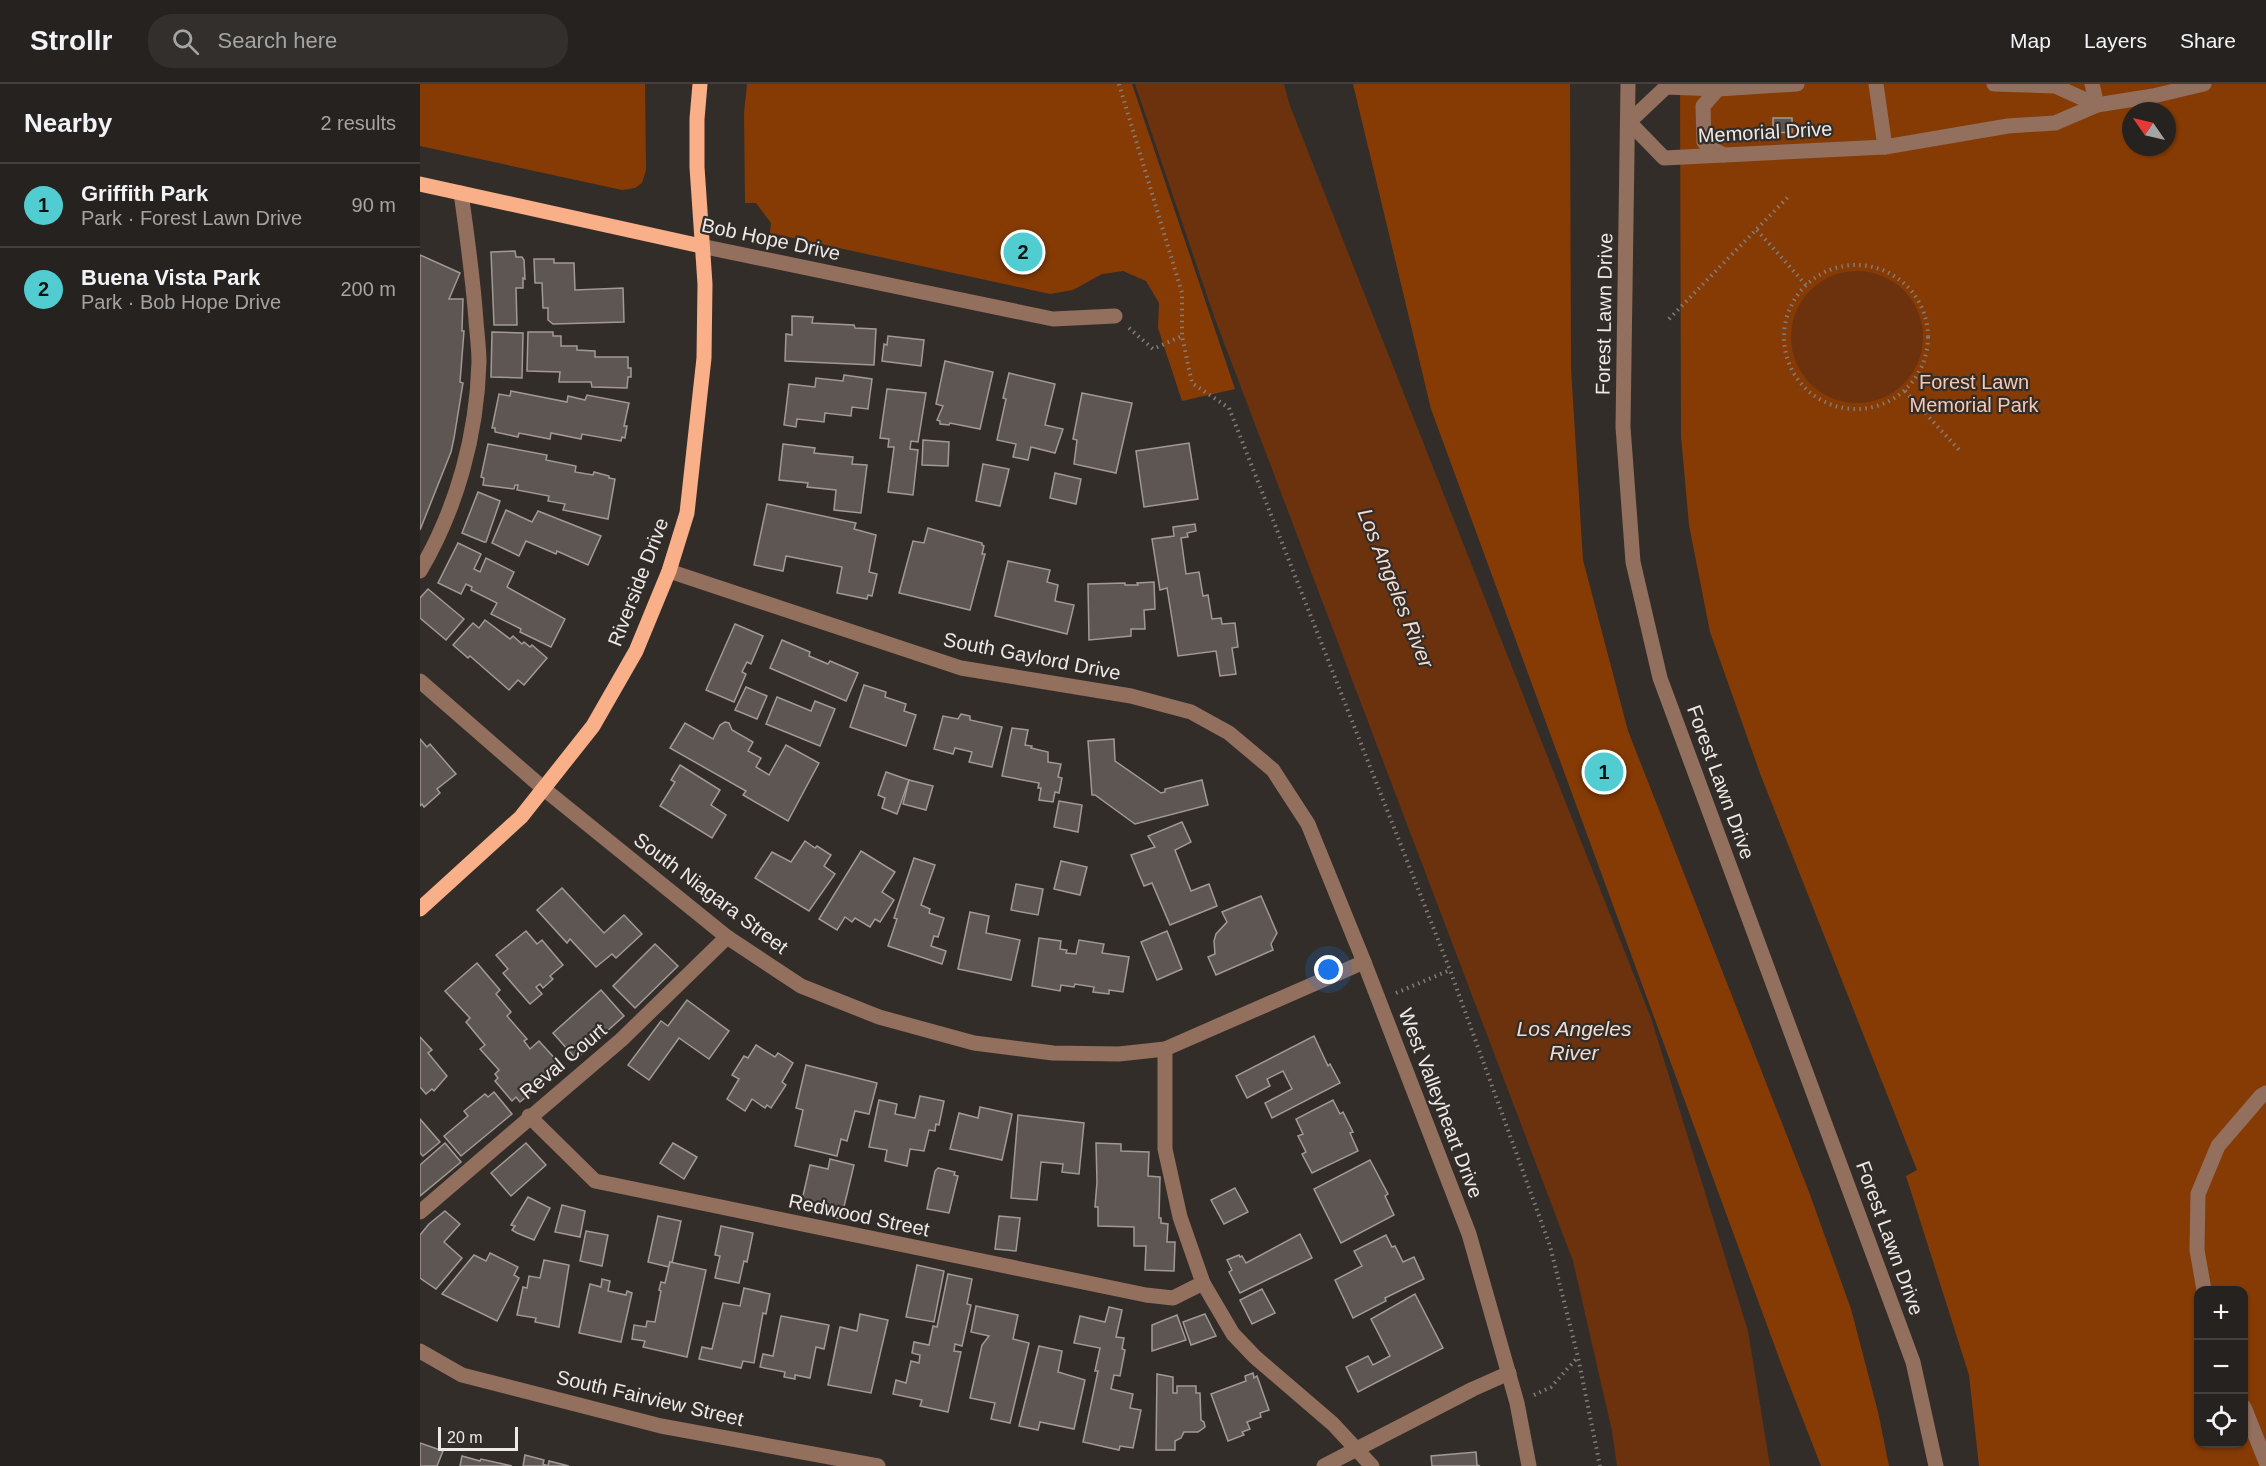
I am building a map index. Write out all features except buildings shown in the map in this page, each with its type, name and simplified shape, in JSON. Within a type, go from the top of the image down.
[{"type":"main road","name":"Riverside Drive","points":[[420,909],[520,817],[598,717],[636,651],[669,570],[687,513],[704,358],[705,284],[697,167],[700,84]]},
{"type":"main road","name":"Bob Hope Drive","points":[[420,184],[701,246]]},
{"type":"street","name":"Forest Lawn Drive","points":[[1628,84],[1623,427],[1633,562],[1660,678],[1913,1362],[1936,1466]]},
{"type":"street","points":[[1629,122],[1666,87],[1718,89],[1797,84]]},
{"type":"street","points":[[1876,84],[1886,147]]},
{"type":"street","points":[[1994,84],[2055,86],[2097,105]]},
{"type":"street","points":[[2092,84],[2097,105]]},
{"type":"street","name":"Memorial Drive","points":[[1629,122],[1664,158],[1886,147],[2008,126],[2055,123],[2097,105],[2153,96],[2204,84]]},
{"type":"street","points":[[1718,89],[1703,106],[1704,142],[1710,148],[1725,155]]},
{"type":"street","points":[[420,571],[431,553],[459,487],[472,428],[479,361],[474,293],[461,193]]},
{"type":"street","name":"Bob Hope Drive","points":[[701,246],[1053,319],[1115,316]]},
{"type":"street","name":"South Gaylord Drive","points":[[669,570],[960,668],[1131,696],[1191,712],[1229,733],[1273,770]]},
{"type":"street","name":"South Niagara Street","points":[[420,681],[544,789],[727,937],[801,986],[879,1017],[974,1043],[1053,1053],[1119,1054],[1165,1049],[1364,962]]},
{"type":"street","name":"West Valleyheart Drive","points":[[1273,770],[1308,824],[1469,1234],[1517,1403],[1529,1466]]},
{"type":"street","name":"Reval Court","points":[[420,1212],[529,1116],[621,1040],[727,937]]},
{"type":"street","points":[[1165,1049],[1165,1149],[1180,1217],[1203,1283],[1233,1334],[1332,1424],[1372,1466]]},
{"type":"street","points":[[2203,1286],[2197,1250],[2198,1194],[2218,1146],[2266,1093]]},
{"type":"street","name":"Redwood Street","points":[[529,1116],[595,1181],[1146,1295],[1173,1298],[1203,1283]]},
{"type":"street","name":"South Fairview Street","points":[[420,1351],[462,1375],[650,1423],[878,1466]]},
{"type":"street","points":[[1324,1466],[1473,1389],[1509,1373]]},
{"type":"street","points":[[2248,1417],[2266,1461]]},
{"type":"path","points":[[1119,84],[1182,293],[1182,336],[1192,383],[1229,408],[1450,970],[1550,1246],[1578,1357],[1600,1466]]},
{"type":"path","points":[[1669,319],[1788,196]]},
{"type":"path","points":[[1757,230],[1806,285]]},
{"type":"path","points":[[1858,265],[1876,268],[1894,276],[1909,288],[1920,303],[1926,321],[1928,340],[1925,359],[1917,376],[1905,391],[1888,402],[1868,409],[1848,409],[1828,404],[1810,394],[1797,379],[1787,361],[1784,341],[1786,320],[1794,302],[1806,285],[1821,274],[1839,267],[1858,265]]},
{"type":"path","points":[[1115,316],[1153,349],[1182,336]]},
{"type":"path","points":[[1905,391],[1961,452]]},
{"type":"path","points":[[1379,1000],[1450,970]]},
{"type":"path","points":[[1517,1403],[1551,1387],[1578,1357]]},
{"type":"green space","points":[[420,84],[645,84],[646,170],[642,183],[635,188],[622,190],[420,146]]},
{"type":"green space","points":[[747,84],[1132,84],[1235,389],[1182,401],[1158,328],[1159,303],[1146,281],[1123,271],[1102,274],[1073,290],[1050,294],[770,233],[771,223],[756,203],[745,203],[744,113]]},
{"type":"green space","points":[[1353,84],[1570,84],[1571,369],[1583,560],[1628,731],[1809,1192],[1851,1309],[1878,1412],[1889,1466],[1821,1466],[1782,1366],[1431,409]]},
{"type":"green space","name":"Forest Lawn Memorial Park","points":[[1680,84],[2266,84],[2266,1466],[1979,1466],[1969,1375],[1906,1176],[1917,1170],[1761,776],[1710,632],[1689,525],[1681,436]]},
{"type":"water","name":"Los Angeles River","points":[[1135,84],[1284,84],[1290,106],[1651,1018],[1748,1331],[1770,1466],[1617,1466],[1612,1431],[1573,1261],[1215,319]]},
{"type":"water","points":[[1857,271],[1882,276],[1904,290],[1918,312],[1923,337],[1918,362],[1904,384],[1882,398],[1857,403],[1832,398],[1810,384],[1796,362],[1791,337],[1796,312],[1810,290],[1832,276]]},
{"type":"place","name":"Buena Vista Park","points":[[1023,252]]},
{"type":"place","name":"Griffith Park","points":[[1604,772]]}]
